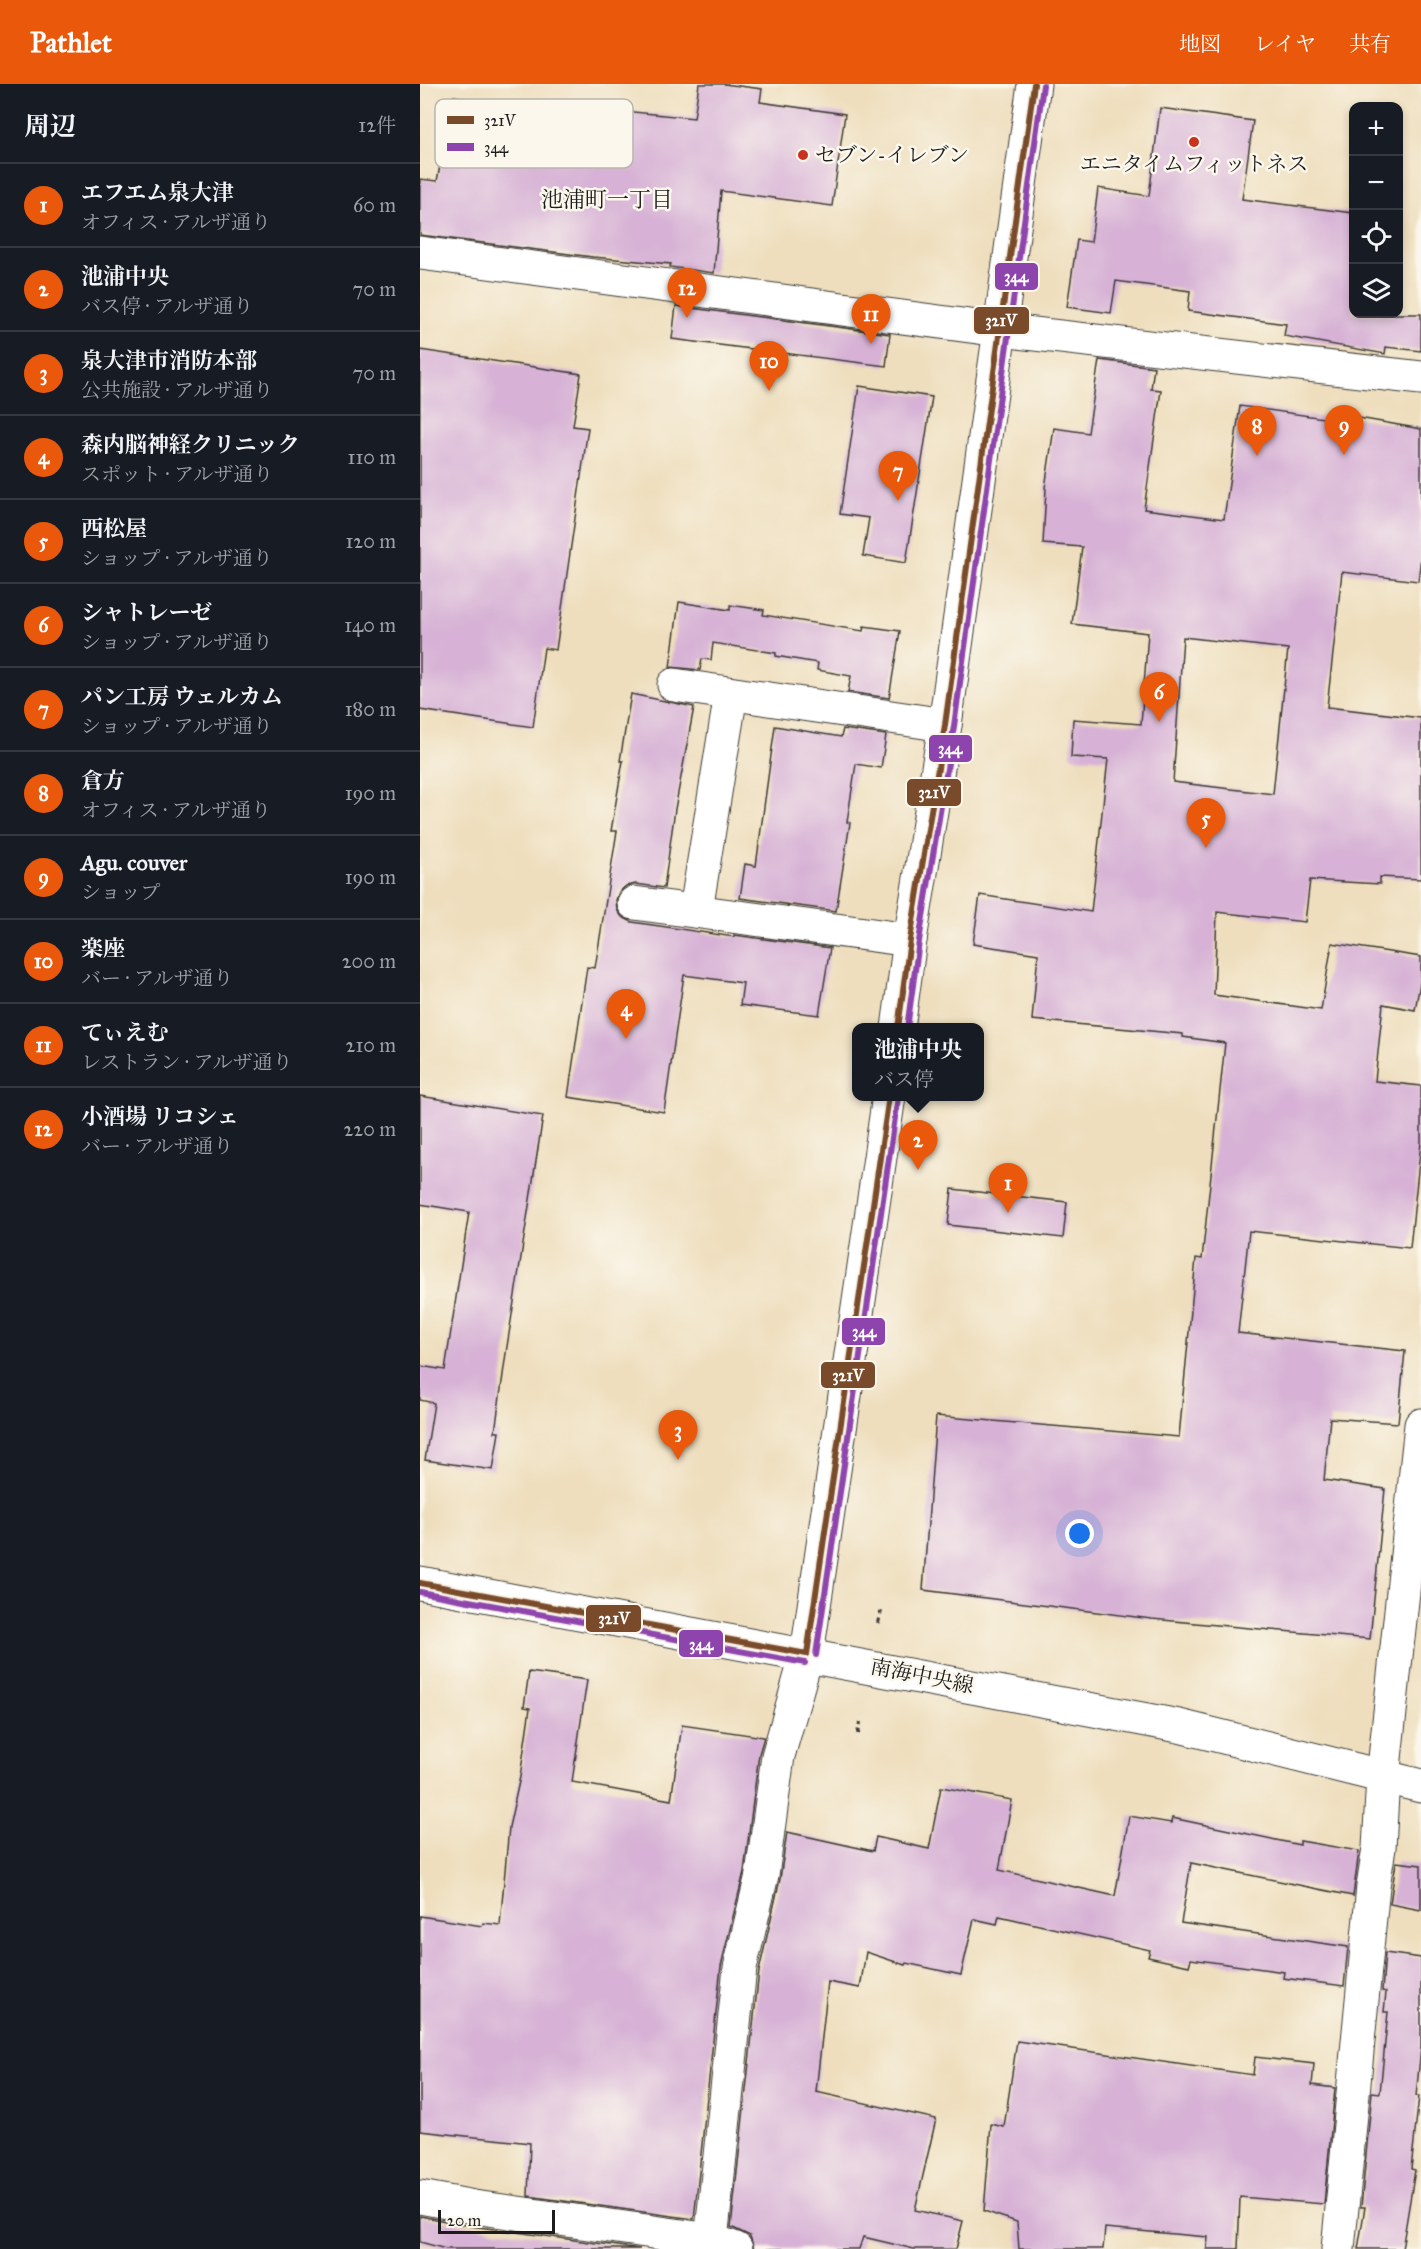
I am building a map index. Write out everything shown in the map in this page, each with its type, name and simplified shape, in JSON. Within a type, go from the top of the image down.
[{"type":"street","points":[[899,1023],[945,725],[1034,84]]},
{"type":"street","points":[[420,253],[1000,330],[1421,378]]},
{"type":"street","points":[[674,684],[945,725]]},
{"type":"street","points":[[696,910],[731,694]]},
{"type":"street","points":[[634,903],[910,940]]},
{"type":"street","points":[[420,2196],[474,2207],[719,2246],[740,1968],[762,1875],[778,1756],[807,1654],[888,1101]]},
{"type":"street","points":[[1338,2249],[1372,1886],[1379,1848],[1383,1777],[1421,1425]]},
{"type":"street","name":"南海中央線","points":[[420,1583],[807,1654],[1179,1726],[1421,1786]]},
{"type":"path","points":[[878,1623],[881,1611]]},
{"type":"path","points":[[858,1734],[860,1722]]},
{"type":"building","points":[[699,84],[724,84],[762,89],[760,102],[845,114],[832,206],[721,191],[714,273],[670,267],[671,264],[593,257],[420,235],[420,179],[437,181],[440,168],[633,168],[633,112],[694,118]]},
{"type":"building","points":[[454,96],[469,99],[453,99]]},
{"type":"building","points":[[1160,108],[1253,121],[1242,199],[1349,212],[1349,318],[1403,318],[1403,314],[1421,314],[1421,351],[1386,347],[1385,354],[1284,336],[1286,324],[1188,311],[1190,291],[1116,281],[1111,313],[1067,307],[1077,240],[1091,242],[1098,188],[1149,196]]},
{"type":"building","points":[[676,306],[890,334],[886,366],[672,339]]},
{"type":"building","points":[[420,350],[581,374],[573,426],[588,428],[556,650],[544,648],[533,727],[420,710]]},
{"type":"building","points":[[1099,360],[1154,367],[1151,389],[1161,390],[1144,509],[1224,519],[1240,406],[1330,419],[1331,413],[1421,429],[1421,557],[1418,581],[1342,572],[1327,707],[1421,718],[1421,879],[1380,877],[1380,884],[1310,880],[1305,922],[1217,912],[1214,995],[1321,1010],[1332,943],[1421,957],[1421,978],[1415,1010],[1383,1004],[1375,1081],[1421,1086],[1421,1142],[1410,1248],[1249,1231],[1238,1333],[1405,1351],[1398,1423],[1330,1418],[1324,1480],[1385,1489],[1370,1639],[1152,1619],[923,1590],[936,1416],[1179,1437],[1196,1258],[1202,1259],[1225,1043],[1183,1037],[1183,1034],[1032,1020],[1038,954],[973,944],[980,895],[1091,912],[1108,759],[1071,757],[1073,719],[1141,724],[1148,633],[1072,624],[1082,547],[1043,544],[1045,488],[1054,428],[1088,433]],"holes":[[[1183,637],[1288,649],[1273,794],[1173,782]]]},
{"type":"building","points":[[859,386],[932,397],[906,563],[863,556],[869,518],[840,514]]},
{"type":"building","points":[[679,602],[730,610],[730,605],[764,610],[763,615],[863,631],[864,626],[900,631],[889,698],[848,692],[851,676],[817,670],[818,663],[776,656],[776,653],[713,643],[711,660],[702,659],[700,670],[670,667]]},
{"type":"building","points":[[631,694],[694,707],[675,809],[664,888],[636,884],[626,886],[619,892],[616,900],[617,910],[622,917],[632,922],[830,948],[819,1015],[740,1005],[743,983],[684,975],[664,1112],[568,1097],[587,967],[595,968],[617,831],[611,831]]},
{"type":"building","points":[[775,726],[841,737],[843,729],[886,735],[881,768],[856,764],[847,822],[850,823],[836,911],[740,898],[745,864],[756,866]]},
{"type":"building","points":[[420,1096],[543,1116],[506,1353],[495,1432],[499,1432],[493,1470],[425,1460],[434,1403],[420,1400],[420,1366],[445,1370],[469,1212],[420,1204]]},
{"type":"building","points":[[952,1189],[1067,1202],[1063,1238],[948,1225]]},
{"type":"building","points":[[529,1672],[587,1680],[572,1782],[671,1800],[682,1725],[764,1737],[759,1754],[744,1872],[721,1966],[694,2219],[528,2196],[530,2143],[420,2131],[420,1916],[482,1926],[483,1923],[500,1925],[509,1827],[520,1777],[530,1708],[524,1707]]},
{"type":"building","points":[[941,1787],[1012,1800],[999,1870],[1115,1896],[1129,1816],[1171,1823],[1172,1818],[1300,1845],[1300,1841],[1359,1851],[1353,1896],[1191,1863],[1181,1923],[1348,1947],[1344,1986],[1283,1978],[1284,1972],[1191,1959],[1189,1966],[1148,1957],[1150,1950],[999,1916],[997,1924],[974,1919],[961,1975],[906,1963],[905,1965],[866,1952],[860,1988],[828,1982],[816,2092],[936,2119],[915,2210],[963,2221],[956,2249],[914,2249],[863,2237],[859,2249],[754,2249],[750,2236],[731,2227],[759,1971],[780,1879],[787,1832],[873,1851],[876,1837],[929,1849]]},
{"type":"building","points":[[1396,1862],[1421,1865],[1421,1910],[1390,1904]]},
{"type":"building","points":[[1385,1953],[1421,1958],[1421,2048],[1416,2096],[1419,2096],[1411,2169],[1415,2170],[1402,2249],[1358,2249],[1365,2207],[1361,2207],[1372,2092],[1380,2093],[1388,2012],[1384,2012],[1386,1992],[1382,1991]]},
{"type":"building","points":[[1017,2041],[1253,2075],[1255,2057],[1314,2064],[1312,2085],[1335,2088],[1324,2204],[1240,2197],[1238,2249],[1207,2249],[1208,2237],[1105,2228],[1103,2249],[1019,2249],[1017,2222],[984,2211],[991,2124],[1004,2127]]},
{"type":"building","points":[[420,2216],[471,2226],[640,2249],[446,2249],[420,2242]]},
{"type":"transit line","name":"321V","points":[[899,1023],[945,725],[1034,84]]},
{"type":"transit line","name":"344","points":[[908,1023],[954,726],[1043,85]]},
{"type":"transit line","name":"321V","points":[[807,1654],[888,1101]]},
{"type":"transit line","name":"344","points":[[816,1655],[897,1101]]},
{"type":"transit line","name":"321V","points":[[420,1583],[807,1654]]},
{"type":"transit line","name":"344","points":[[420,1592],[805,1663]]},
{"type":"place","name":"エニタイムフィットネス","points":[[1194,142]]},
{"type":"place","name":"セブン-イレブン","points":[[803,155]]},
{"type":"place","name":"小酒場 リコシェ","points":[[687,318]]},
{"type":"place","name":"てぃえむ","points":[[871,344]]},
{"type":"place","name":"楽座","points":[[769,391]]},
{"type":"place","name":"Agu. couver","points":[[1344,455]]},
{"type":"place","name":"倉方","points":[[1257,456]]},
{"type":"place","name":"パン工房 ウェルカム","points":[[898,501]]},
{"type":"place","name":"シャトレーゼ","points":[[1159,722]]},
{"type":"place","name":"西松屋","points":[[1206,848]]},
{"type":"place","name":"森内脳神経クリニック","points":[[626,1039]]},
{"type":"place","name":"池浦中央","points":[[918,1170]]},
{"type":"place","name":"エフエム泉大津","points":[[1008,1213]]},
{"type":"place","name":"泉大津市消防本部","points":[[678,1460]]},
{"type":"district","name":"池浦町一丁目","points":[[607,199]]}]
